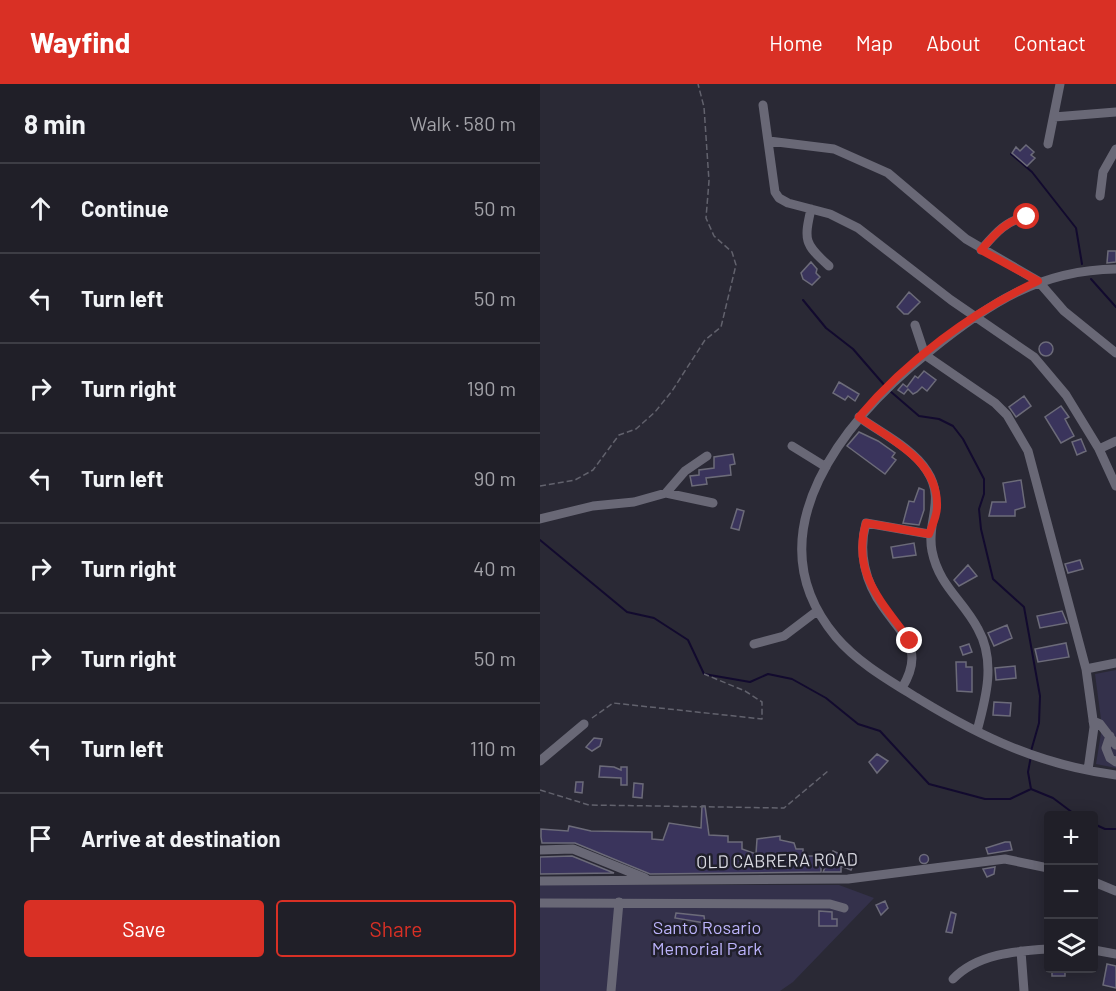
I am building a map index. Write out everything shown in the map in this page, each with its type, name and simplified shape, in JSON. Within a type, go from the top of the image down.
[{"type":"street","points":[[1048,144],[1060,84]]},
{"type":"street","points":[[763,105],[775,192],[779,198],[830,214],[858,228],[975,316],[1034,357],[1066,395],[1099,449],[1116,486]]},
{"type":"street","points":[[1054,117],[1116,115]]},
{"type":"street","points":[[768,141],[834,149],[888,173],[981,250],[1038,281],[1064,311],[1116,352]]},
{"type":"street","points":[[1100,196],[1103,172],[1116,149]]},
{"type":"street","points":[[811,209],[806,235],[807,243],[829,266]]},
{"type":"street","points":[[981,250],[1002,228],[1018,218],[1027,217]]},
{"type":"street","points":[[1116,269],[1095,269],[1038,281],[975,316],[925,355],[859,417],[826,467],[812,495],[803,526],[800,558],[806,587],[817,611],[836,637],[860,660],[902,688],[977,732],[1039,759],[1116,775]]},
{"type":"street","points":[[915,325],[925,355],[995,403],[1007,415],[1028,451],[1086,669],[1093,721],[1093,748],[1088,770]]},
{"type":"street","points":[[859,417],[918,459],[928,472],[935,488],[937,508],[929,534],[935,565],[946,587],[978,628],[987,651],[988,675],[977,732]]},
{"type":"street","points":[[1099,449],[1116,441]]},
{"type":"street","points":[[792,446],[826,467]]},
{"type":"street","points":[[666,492],[685,471],[707,456]]},
{"type":"street","points":[[540,519],[593,506],[634,502],[666,492],[713,502]]},
{"type":"street","points":[[902,688],[910,675],[913,659],[910,641],[881,605],[869,580],[861,555],[862,538],[866,523],[929,534]]},
{"type":"street","points":[[754,644],[784,636],[817,611]]},
{"type":"street","points":[[1086,669],[1116,663]]},
{"type":"street","points":[[1093,721],[1100,724],[1113,741],[1106,748],[1110,758],[1116,762]]},
{"type":"street","points":[[540,761],[584,724]]},
{"type":"street","points":[[540,850],[573,849],[598,861],[628,869],[647,880]]},
{"type":"street","name":"OLD CABRERA ROAD","points":[[540,881],[848,879],[1005,859],[1044,867]]},
{"type":"street","points":[[1098,884],[1116,891]]},
{"type":"street","points":[[611,991],[619,902]]},
{"type":"street","points":[[540,903],[830,904],[844,908]]},
{"type":"street","points":[[953,979],[973,963],[1021,951],[1044,949]]},
{"type":"street","points":[[1021,951],[1024,991]]},
{"type":"street","points":[[1098,951],[1116,954]]},
{"type":"path","points":[[540,486],[575,480],[593,470],[619,435],[636,429],[655,412],[672,391],[705,340],[721,327],[736,266],[732,252],[714,236],[706,218],[709,181],[704,107],[698,84]]},
{"type":"path","points":[[584,724],[613,703],[762,719],[762,702],[745,691],[704,674]]},
{"type":"path","points":[[540,790],[589,805],[784,808],[828,771]]},
{"type":"green space","points":[[1116,670],[1116,768],[1096,764],[1102,727],[1095,674]]},
{"type":"green space","name":"Santo Rosario Memorial Park","points":[[540,885],[839,885],[874,898],[793,982],[780,991],[540,991]]},
{"type":"building","points":[[1026,145],[1034,152],[1031,155],[1035,158],[1027,166],[1012,153],[1016,147],[1020,151]]},
{"type":"building","points":[[1108,251],[1116,251],[1116,262],[1107,263]]},
{"type":"building","points":[[811,262],[820,277],[812,285],[803,279],[801,273]]},
{"type":"building","points":[[909,292],[920,302],[908,314],[904,314],[897,307]]},
{"type":"building","points":[[1043,342],[1049,342],[1053,349],[1049,356],[1043,356],[1039,352],[1039,346]]},
{"type":"building","points":[[924,371],[936,380],[927,391],[922,387],[913,394],[908,389],[904,394],[898,390],[903,384],[907,387],[915,376],[918,378]]},
{"type":"building","points":[[839,382],[859,394],[855,401],[848,396],[845,400],[833,393]]},
{"type":"building","points":[[1024,396],[1031,406],[1016,417],[1009,407]]},
{"type":"building","points":[[1061,406],[1069,417],[1065,419],[1074,436],[1061,443],[1045,417]]},
{"type":"building","points":[[859,432],[895,453],[892,457],[896,460],[885,474],[847,446]]},
{"type":"building","points":[[1081,439],[1086,451],[1077,455],[1072,442]]},
{"type":"building","points":[[733,454],[735,464],[730,465],[731,475],[706,478],[707,484],[692,486],[690,476],[699,475],[699,470],[714,468],[714,457]]},
{"type":"building","points":[[1021,480],[1025,507],[1015,510],[1015,516],[989,516],[992,502],[1006,502],[1003,483]]},
{"type":"building","points":[[919,488],[924,490],[924,510],[919,525],[903,523],[909,501],[914,502]]},
{"type":"building","points":[[737,509],[744,511],[739,530],[731,528]]},
{"type":"building","points":[[914,543],[916,555],[893,558],[891,547]]},
{"type":"building","points":[[1080,560],[1083,569],[1068,573],[1065,564]]},
{"type":"building","points":[[968,565],[977,576],[959,586],[954,580]]},
{"type":"building","points":[[1062,611],[1067,623],[1040,628],[1037,616]]},
{"type":"building","points":[[1007,625],[1012,638],[994,646],[988,633]]},
{"type":"building","points":[[1066,643],[1069,657],[1038,662],[1035,649]]},
{"type":"building","points":[[969,644],[972,652],[963,655],[960,647]]},
{"type":"building","points":[[956,662],[966,662],[966,667],[972,667],[972,692],[957,691]]},
{"type":"building","points":[[1015,666],[1016,678],[996,680],[995,668]]},
{"type":"building","points":[[994,702],[1011,703],[1010,716],[993,715]]},
{"type":"building","points":[[594,738],[602,739],[600,746],[592,751],[586,747]]},
{"type":"building","points":[[877,754],[888,761],[877,773],[869,762]]},
{"type":"building","points":[[600,766],[621,770],[621,767],[627,767],[627,785],[621,785],[621,778],[599,777]]},
{"type":"building","points":[[576,782],[583,782],[582,793],[575,792]]},
{"type":"building","points":[[634,783],[643,784],[642,798],[633,797]]},
{"type":"building","points":[[702,806],[705,806],[709,835],[728,836],[728,842],[742,842],[742,849],[756,854],[757,839],[780,836],[780,840],[794,843],[796,849],[803,849],[803,856],[821,856],[821,872],[650,874],[575,843],[542,843],[541,829],[568,831],[569,826],[591,831],[652,832],[652,839],[663,840],[669,823],[701,828]]},
{"type":"building","points":[[1010,842],[1012,850],[988,854],[986,848]]},
{"type":"building","points":[[833,851],[855,861],[851,870],[841,866],[841,872],[823,872]]},
{"type":"building","points":[[924,854],[929,859],[924,864],[919,859]]},
{"type":"building","points":[[572,856],[614,873],[540,874],[540,857]]},
{"type":"building","points":[[995,867],[994,874],[987,877],[983,869]]},
{"type":"building","points":[[885,901],[888,908],[881,915],[876,905]]},
{"type":"building","points":[[819,911],[832,912],[832,919],[837,919],[837,926],[819,926]]},
{"type":"building","points":[[951,912],[956,914],[952,933],[946,932]]},
{"type":"building","points":[[676,913],[704,916],[705,923],[675,918]]},
{"type":"building","points":[[1107,964],[1116,966],[1116,988],[1103,985]]},
{"type":"building","points":[[1052,973],[1065,973],[1065,976],[1052,976]]},
{"type":"waterway","points":[[1011,154],[1032,172],[1076,228],[1082,264]]},
{"type":"waterway","points":[[1091,279],[1116,307]]},
{"type":"waterway","points":[[803,300],[826,328],[853,349],[886,387]]},
{"type":"waterway","points":[[890,391],[919,416],[939,419],[953,426],[963,439],[984,479],[984,494],[979,509],[981,529],[993,579],[1024,607],[1040,696],[1039,723],[1031,751]]},
{"type":"waterway","points":[[540,540],[627,612],[654,618],[688,640],[704,674],[750,682],[768,674],[792,679],[826,698],[858,724],[880,731],[929,784],[985,799],[1010,799],[1031,789],[1053,798],[1070,811]]},
{"type":"waterway","points":[[1031,756],[1028,772],[1031,789]]},
{"type":"waterway","points":[[1098,826],[1105,829],[1116,829]]},
{"type":"route","points":[[910,641],[881,605],[869,580],[861,555],[862,538],[866,523],[929,534],[937,508],[935,488],[928,472],[918,459],[859,417],[912,365],[964,323],[1014,292],[1038,281],[981,250],[1002,228],[1018,218],[1027,217]]}]
